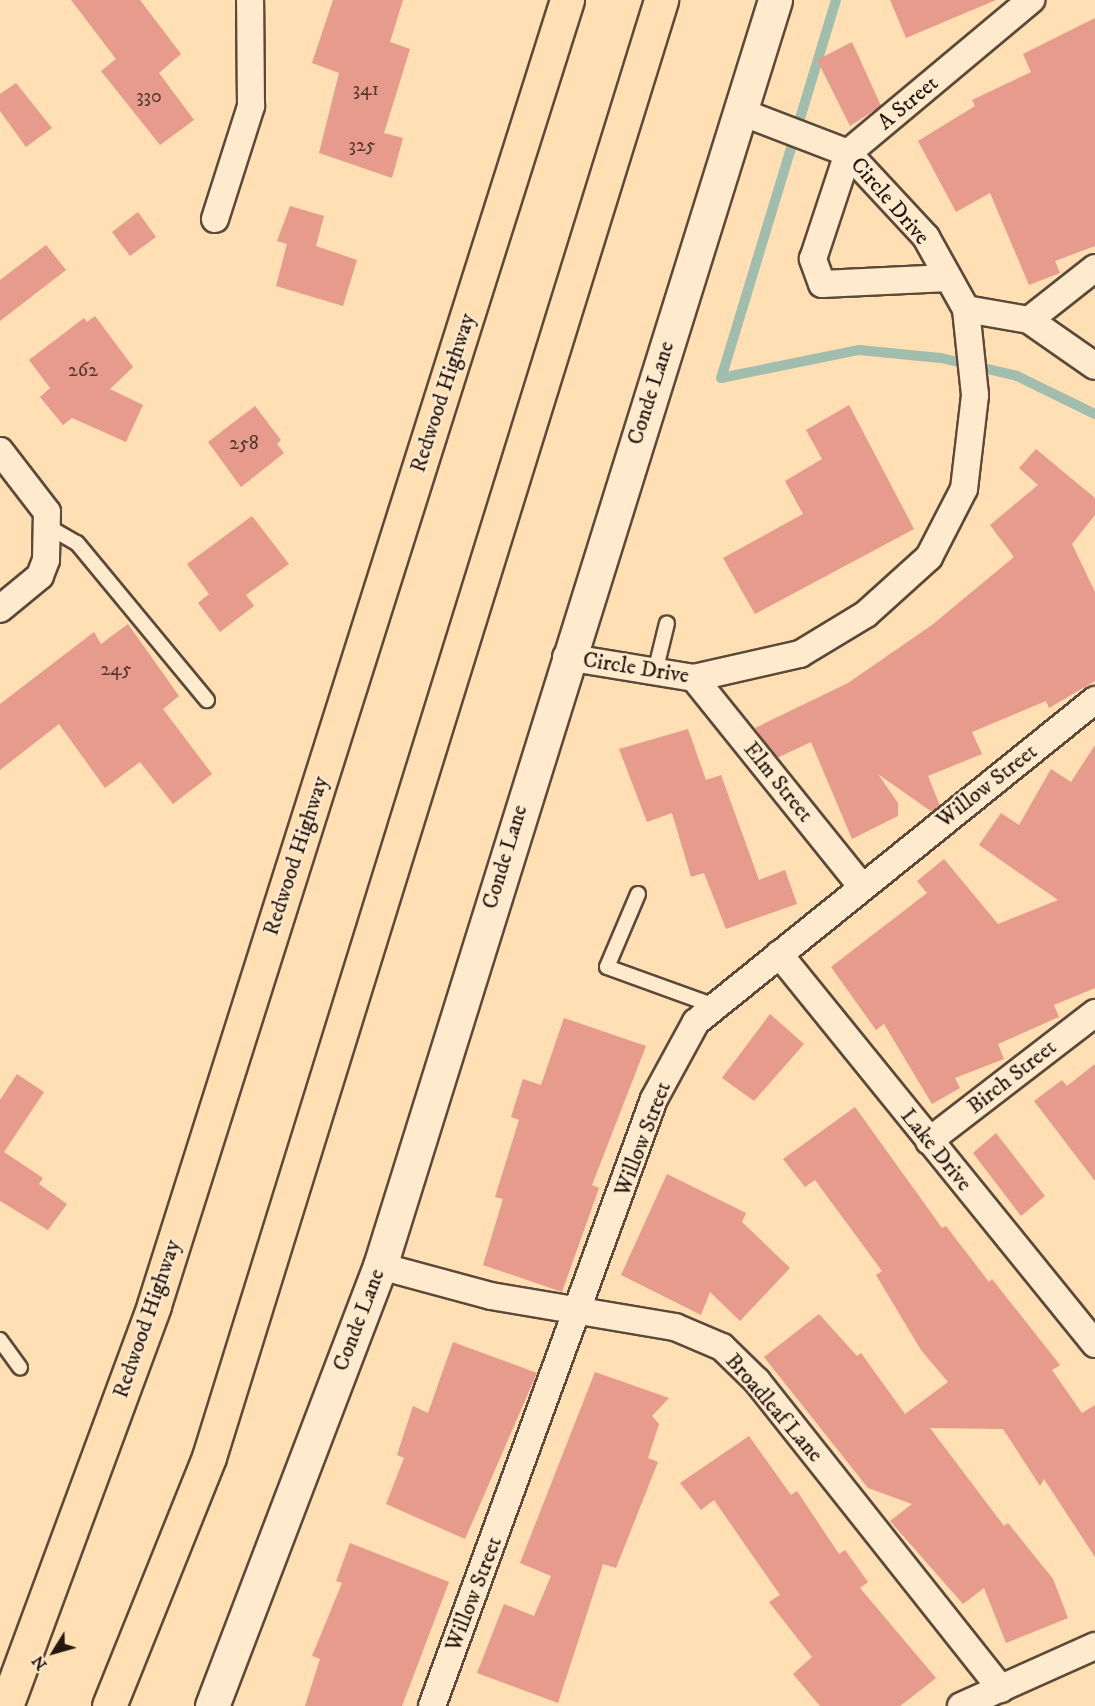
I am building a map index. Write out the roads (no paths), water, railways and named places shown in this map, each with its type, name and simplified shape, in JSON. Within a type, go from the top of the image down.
[{"type":"highway","name":"Redwood Highway","points":[[6,1706],[154,1305],[567,0]]},
{"type":"highway","points":[[109,1706],[209,1457],[661,0]]},
{"type":"street","points":[[215,219],[251,106],[250,0]]},
{"type":"street","name":"Conde Lane","points":[[213,1706],[380,1266],[566,657],[776,0]]},
{"type":"street","name":"A Street","points":[[848,153],[1031,0]]},
{"type":"street","name":"Circle Drive","points":[[566,657],[694,678],[800,654],[866,614],[929,557],[964,489],[975,395],[966,309],[926,237],[848,153],[741,112]]},
{"type":"street","points":[[848,153],[813,259],[822,284],[948,278]]},
{"type":"street","points":[[1029,320],[1095,268]]},
{"type":"street","points":[[966,309],[1029,320],[1095,366]]},
{"type":"street","points":[[0,451],[47,512],[46,560],[40,576],[0,609]]},
{"type":"street","name":"Elm Street","points":[[694,678],[861,886]]},
{"type":"street","name":"Willow Street","points":[[432,1706],[580,1311],[654,1100],[696,1022],[861,886],[1095,700]]},
{"type":"street","name":"Lake Drive","points":[[779,954],[1094,1341]]},
{"type":"street","name":"Birch Street","points":[[929,1141],[1095,1013]]},
{"type":"street","name":"Broadleaf Lane","points":[[380,1266],[491,1296],[675,1328],[722,1347],[757,1381],[1001,1689]]},
{"type":"street","points":[[962,1706],[1095,1646]]},
{"type":"lane","points":[[46,526],[77,543],[207,700]]},
{"type":"lane","points":[[656,672],[667,623]]},
{"type":"lane","points":[[638,894],[607,967],[715,1006]]},
{"type":"lane","points":[[0,1340],[20,1368]]},
{"type":"waterway","points":[[836,0],[721,378],[859,350],[941,358],[1017,376],[1095,414]]}]
